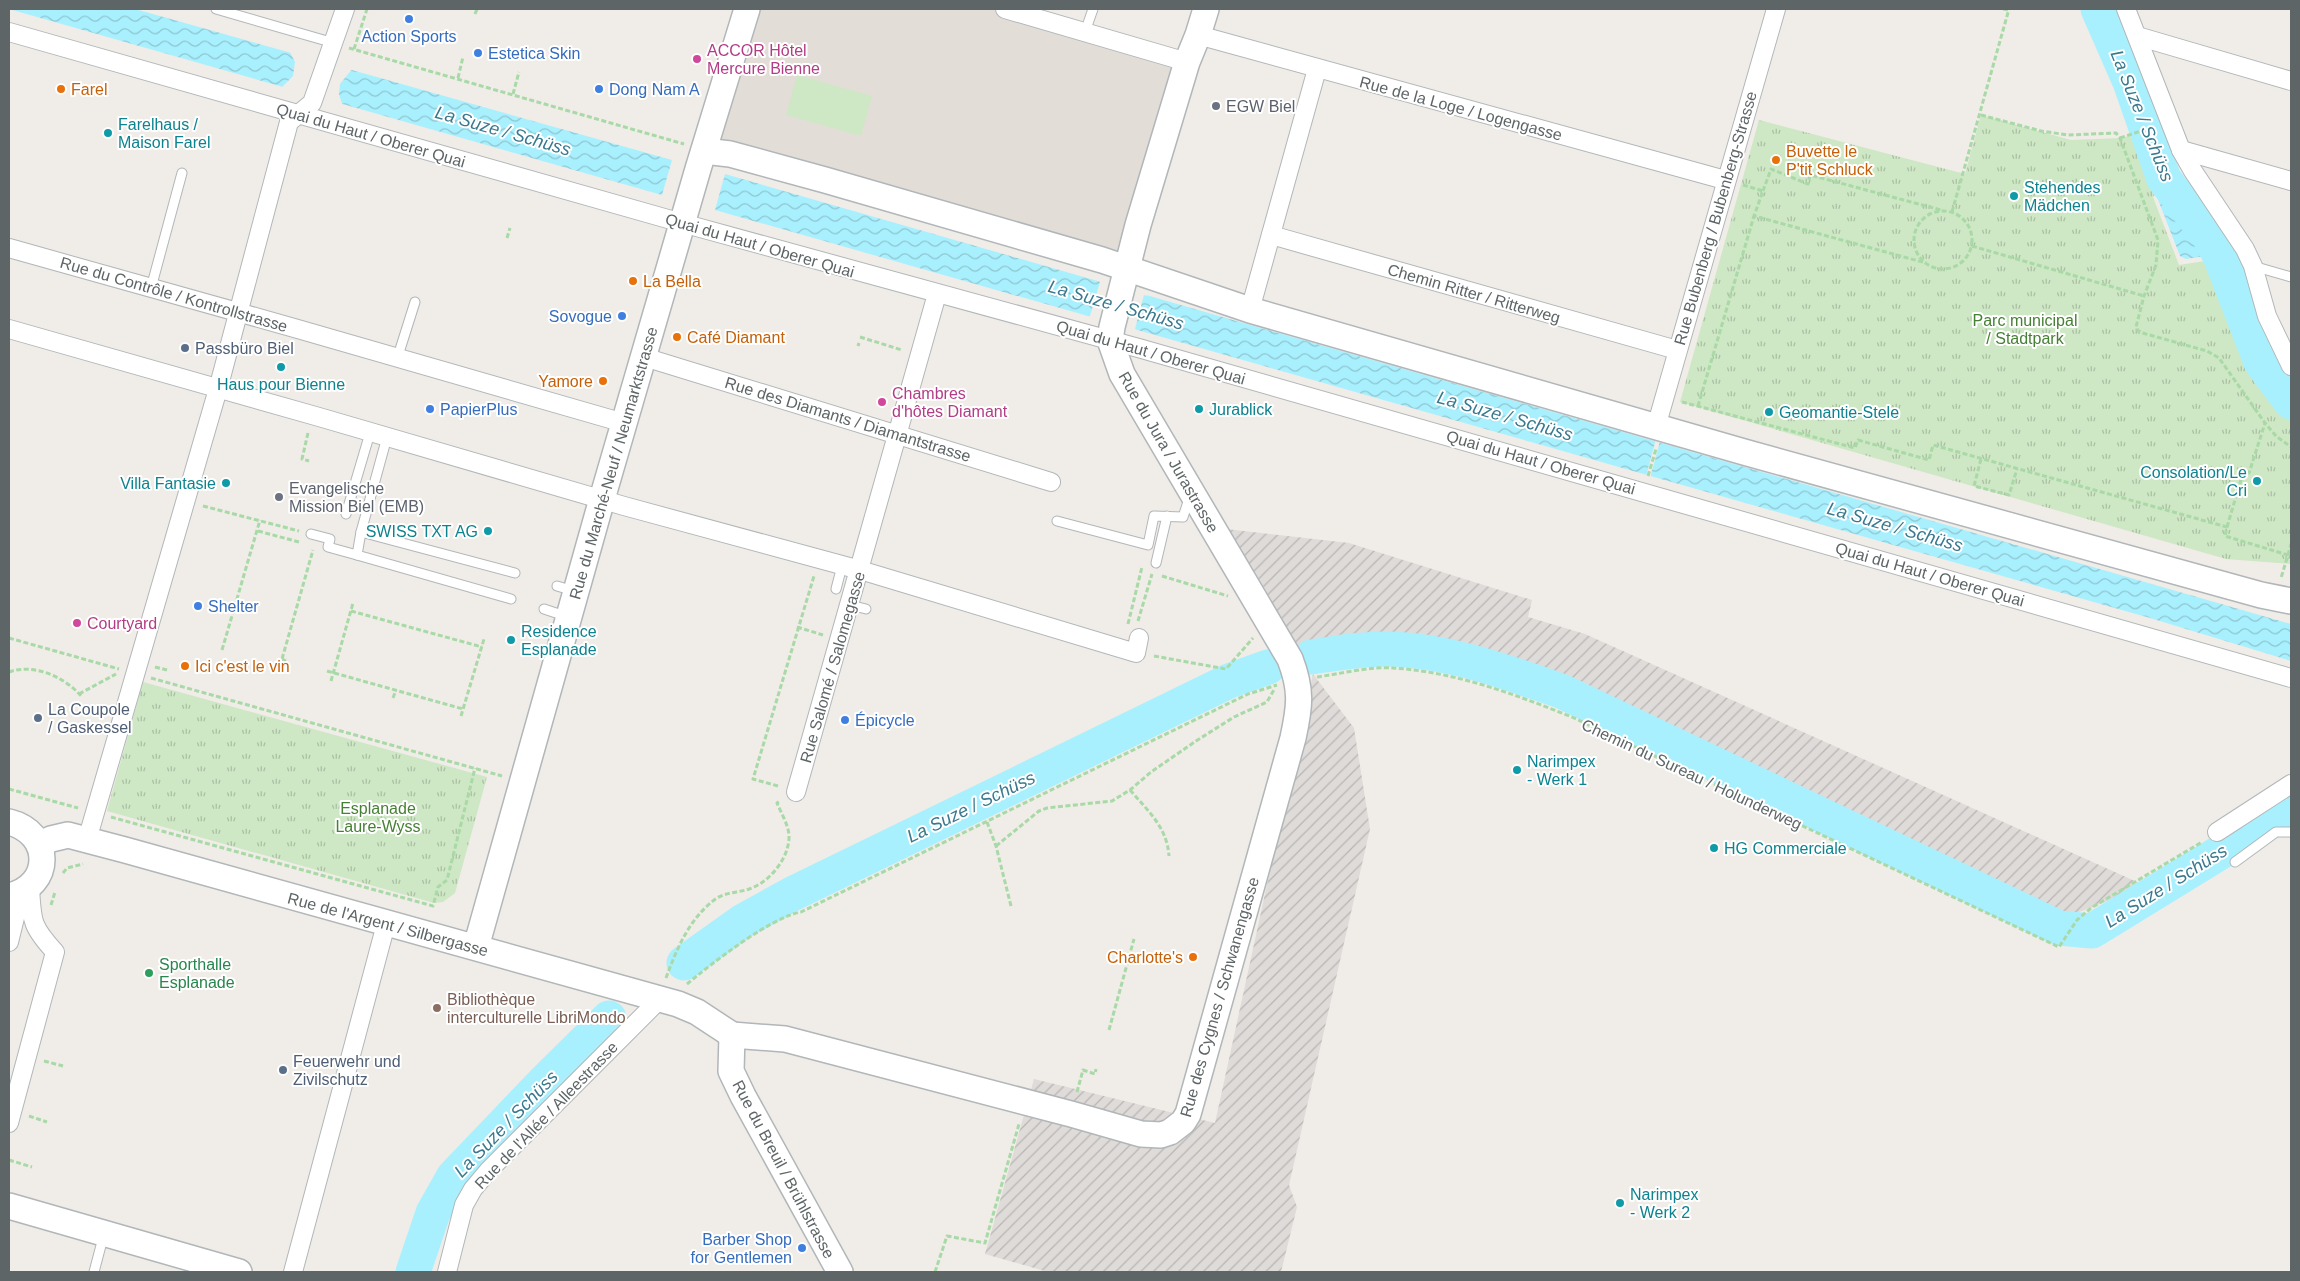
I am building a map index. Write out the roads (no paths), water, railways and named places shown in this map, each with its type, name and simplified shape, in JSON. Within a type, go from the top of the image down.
[{"type":"street","points":[[88,840],[184,500],[218,389],[289,122],[312,101],[345,9]]},
{"type":"street","name":"Rue du Marché-Neuf / Neumarktstrasse","points":[[476,947],[568,617],[567,588],[602,499],[702,155],[747,9]]},
{"type":"street","points":[[1005,9],[1187,62]]},
{"type":"street","points":[[1111,334],[1125,277],[1187,62],[1206,9]]},
{"type":"street","name":"Rue Bubenberg / Bubenberg-Strasse","points":[[1657,433],[1678,350],[1733,182],[1776,9]]},
{"type":"street","points":[[2126,9],[2181,150],[2232,229],[2253,266],[2267,316],[2291,366]]},
{"type":"street","name":"Quai du Haut / Oberer Quai","points":[[9,32],[299,114],[684,218],[937,294],[1111,334],[2291,678]]},
{"type":"street","name":"Rue de la Loge / Logengasse","points":[[1198,35],[1733,182]]},
{"type":"street","points":[[2137,36],[2291,81]]},
{"type":"street","points":[[1250,310],[1317,69]]},
{"type":"street","points":[[2181,150],[2291,182]]},
{"type":"street","points":[[702,155],[730,154],[825,180],[1125,277],[1250,310],[1657,433],[2261,595],[2291,600]]},
{"type":"street","name":"Chemin Ritter / Ritterweg","points":[[1271,235],[1678,350]]},
{"type":"street","name":"Rue du Contrôle / Kontrollstrasse","points":[[9,248],[239,311],[397,359],[624,423]]},
{"type":"street","name":"Rue Salomé / Salomegasse","points":[[796,792],[840,639],[858,607],[860,570],[937,294]]},
{"type":"street","points":[[9,330],[602,499],[1132,646]]},
{"type":"street","name":"Rue du Jura / Jurastrasse","points":[[1111,334],[1122,374],[1290,659],[1287,682]]},
{"type":"street","name":"Rue des Diamants / Diamantstrasse","points":[[644,356],[1051,482]]},
{"type":"street","name":"Rue des Cygnes / Schwanengasse","points":[[732,1035],[785,1039],[1141,1134],[1161,1135],[1170,1132],[1183,1122],[1191,1104],[1293,738],[1299,713],[1287,682]]},
{"type":"street","points":[[2217,832],[2291,784]]},
{"type":"street","points":[[9,822],[21,825],[32,834],[39,845],[42,856],[41,868],[37,878],[20,892],[9,942]]},
{"type":"street","name":"Rue de l'Argent / Silbergasse","points":[[39,845],[51,838],[68,835],[386,924],[476,947],[663,989],[732,1035]]},
{"type":"street","points":[[9,1122],[55,952],[42,938],[20,892]]},
{"type":"street","points":[[293,1272],[386,924]]},
{"type":"street","name":"Rue de l'Allée / Alleestrasse","points":[[447,1272],[464,1205],[473,1189],[663,989]]},
{"type":"street","name":"Rue du Breuil / Brühlstrasse","points":[[732,1035],[731,1071],[840,1272]]},
{"type":"street","points":[[9,1206],[239,1272]]},
{"type":"lane","points":[[216,9],[331,51]]},
{"type":"lane","points":[[1085,32],[1093,9]]},
{"type":"lane","points":[[150,288],[182,173]]},
{"type":"lane","points":[[2253,266],[2291,277]]},
{"type":"lane","points":[[397,359],[416,302]]},
{"type":"lane","points":[[346,514],[378,435]]},
{"type":"lane","points":[[357,555],[378,435]]},
{"type":"lane","points":[[1057,521],[1148,545],[1154,516],[1183,517],[1192,491]]},
{"type":"lane","points":[[1156,563],[1167,516]]},
{"type":"lane","points":[[361,532],[515,573]]},
{"type":"lane","points":[[312,534],[330,540],[328,548],[511,599]]},
{"type":"lane","points":[[836,589],[842,566]]},
{"type":"lane","points":[[544,609],[568,617]]},
{"type":"lane","points":[[2235,862],[2276,832],[2291,832]]},
{"type":"lane","points":[[94,1272],[104,1233]]},
{"type":"water","points":[[9,9],[135,9],[672,160],[662,195]]},
{"type":"water","points":[[725,174],[2291,624],[2291,661],[2150,618],[715,210]]},
{"type":"water","points":[[2164,179],[2209,236],[2220,256],[2211,255],[2186,259],[2180,256],[2157,197],[2159,193],[2156,185]]},
{"type":"waterway","name":"La Suze / Schüss","points":[[2098,9],[2130,82],[2164,179],[2209,236],[2220,256],[2261,362],[2291,402]]},
{"type":"waterway","name":"La Suze / Schüss","points":[[1311,657],[1371,649],[1413,651],[1457,658],[1561,691],[2059,928],[2092,931],[2291,809]]},
{"type":"waterway","name":"La Suze / Schüss","points":[[684,963],[743,921],[792,894],[1229,681],[1268,667]]},
{"type":"waterway","name":"La Suze / Schüss","points":[[413,1272],[433,1213],[454,1176],[543,1083],[609,1018]]},
{"type":"place","name":"Action Sports","points":[[409,19]]},
{"type":"place","name":"Estetica Skin","points":[[478,53]]},
{"type":"place","name":"ACCOR Hôtel Mercure Bienne","points":[[697,59]]},
{"type":"place","name":"Farel","points":[[61,89]]},
{"type":"place","name":"Dong Nam A","points":[[599,89]]},
{"type":"place","name":"EGW Biel","points":[[1216,106]]},
{"type":"place","name":"Farelhaus / Maison Farel","points":[[108,133]]},
{"type":"place","name":"Buvette le P'tit Schluck","points":[[1776,160]]},
{"type":"place","name":"Stehendes Mädchen","points":[[2014,196]]},
{"type":"place","name":"La Bella","points":[[633,281]]},
{"type":"place","name":"Sovogue","points":[[622,316]]},
{"type":"place","name":"Café Diamant","points":[[677,337]]},
{"type":"place","name":"Passbüro Biel","points":[[185,348]]},
{"type":"place","name":"Haus pour Bienne","points":[[281,367]]},
{"type":"place","name":"Yamore","points":[[603,381]]},
{"type":"place","name":"Chambres d'hôtes Diamant","points":[[882,402]]},
{"type":"place","name":"PapierPlus","points":[[430,409]]},
{"type":"place","name":"Jurablick","points":[[1199,409]]},
{"type":"place","name":"Geomantie-Stele","points":[[1769,412]]},
{"type":"place","name":"Consolation/Le Cri","points":[[2257,481]]},
{"type":"place","name":"Villa Fantasie","points":[[226,483]]},
{"type":"place","name":"Evangelische Mission Biel (EMB)","points":[[279,497]]},
{"type":"place","name":"SWISS TXT AG","points":[[488,531]]},
{"type":"place","name":"Shelter","points":[[198,606]]},
{"type":"place","name":"Courtyard","points":[[77,623]]},
{"type":"place","name":"Residence Esplanade","points":[[511,640]]},
{"type":"place","name":"Ici c'est le vin","points":[[185,666]]},
{"type":"place","name":"La Coupole / Gaskessel","points":[[38,718]]},
{"type":"place","name":"Épicycle","points":[[845,720]]},
{"type":"place","name":"Narimpex - Werk 1","points":[[1517,770]]},
{"type":"place","name":"HG Commerciale","points":[[1714,848]]},
{"type":"place","name":"Charlotte's","points":[[1193,957]]},
{"type":"place","name":"Sporthalle Esplanade","points":[[149,973]]},
{"type":"place","name":"Bibliothèque interculturelle LibriMondo","points":[[437,1008]]},
{"type":"place","name":"Feuerwehr und Zivilschutz","points":[[283,1070]]},
{"type":"place","name":"Narimpex - Werk 2","points":[[1620,1203]]},
{"type":"place","name":"Barber Shop for Gentlemen","points":[[802,1248]]},
{"type":"park label","name":"Parc municipal / Stadtpark","points":[[2025,329]]},
{"type":"park label","name":"Esplanade Laure-Wyss","points":[[378,817]]}]
